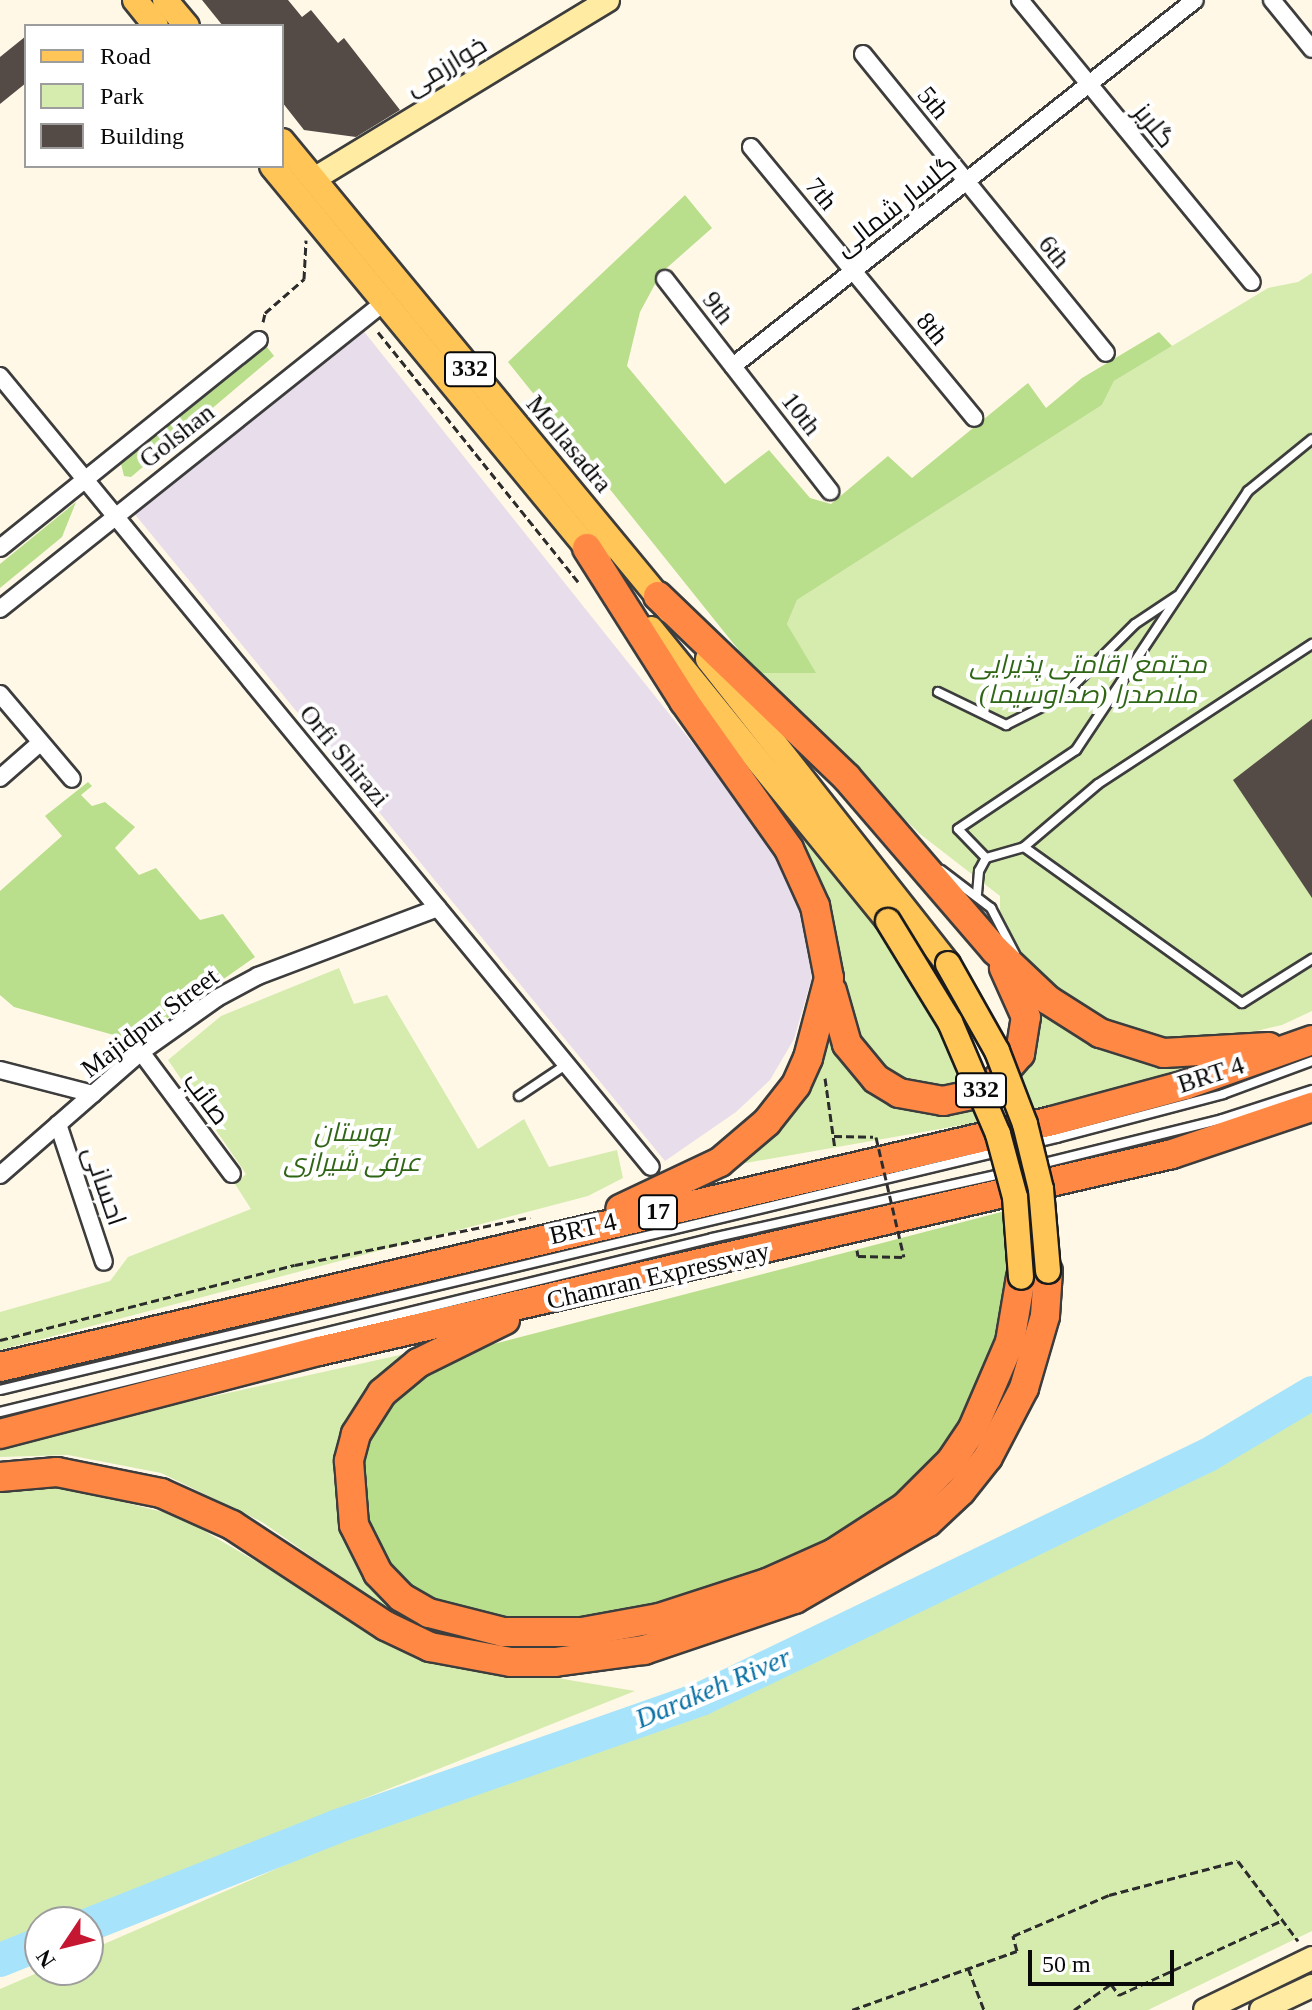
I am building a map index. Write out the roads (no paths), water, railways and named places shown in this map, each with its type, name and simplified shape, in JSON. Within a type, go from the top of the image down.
[{"type":"highway","points":[[587,548],[684,701],[789,849],[815,906],[838,1022],[859,1061],[899,1093],[943,1101],[971,1095],[997,1080],[1020,1054],[1026,1038],[1026,1017],[995,950]]},
{"type":"highway","points":[[658,596],[847,778],[995,950],[1074,1019],[1132,1045],[1164,1053],[1307,1049]]},
{"type":"highway","points":[[568,1234],[720,1162],[767,1122],[796,1085],[808,1058],[829,978]]},
{"type":"highway","name":"17","points":[[0,1367],[1052,1121],[1307,1049]]},
{"type":"highway","name":"Chamran Expressway","points":[[0,1434],[319,1351],[1172,1154],[1312,1107]]},
{"type":"highway","points":[[540,1302],[399,1376],[365,1416],[349,1461],[354,1525],[378,1573],[401,1597],[466,1626],[541,1634],[659,1618],[779,1578],[871,1531],[929,1486],[973,1428],[1010,1342],[1034,1274]]},
{"type":"highway","points":[[0,1477],[57,1472],[161,1493],[232,1525],[386,1626],[430,1647],[511,1662],[555,1662],[644,1650],[795,1599],[928,1522],[961,1491],[988,1457],[1024,1388],[1037,1355],[1034,1274]]},
{"type":"main road","points":[[135,0],[154,24]]},
{"type":"main road","points":[[165,0],[185,24]]},
{"type":"main road","name":"Mollasadra","points":[[284,143],[658,596],[948,964],[997,1051],[1025,1124],[1041,1189],[1034,1274]]},
{"type":"main road","name":"Mollasadra","points":[[274,168],[307,208],[375,310],[587,548],[888,921],[950,1022],[998,1134],[1034,1274]]},
{"type":"street","name":"خوارزمی","points":[[314,179],[583,6],[608,0]]},
{"type":"street","name":"گلریز","points":[[1020,0],[1252,282]]},
{"type":"street","name":"گلسار شمالی","points":[[733,366],[1195,0]]},
{"type":"street","points":[[1272,0],[1312,49]]},
{"type":"street","name":"5th","points":[[863,54],[966,182]]},
{"type":"street","name":"7th","points":[[751,147],[853,271]]},
{"type":"street","name":"6th","points":[[966,182],[1106,353]]},
{"type":"street","name":"8th","points":[[853,271],[974,418]]},
{"type":"street","name":"9th","points":[[665,279],[733,366]]},
{"type":"street","name":"Golshan","points":[[0,609],[375,310]]},
{"type":"street","name":"Golshan","points":[[0,548],[259,340]]},
{"type":"street","name":"10th","points":[[733,366],[830,491]]},
{"type":"street","name":"Orfi Shirazi","points":[[0,376],[651,1167]]},
{"type":"street","points":[[0,694],[72,779]]},
{"type":"street","points":[[0,778],[40,743]]},
{"type":"street","name":"Majidpur Street","points":[[0,1175],[141,1052],[258,976],[438,908]]},
{"type":"street","name":"صائب","points":[[141,1052],[232,1174]]},
{"type":"street","points":[[0,1070],[93,1094]]},
{"type":"street","name":"احسانی","points":[[58,1124],[104,1262]]},
{"type":"street","points":[[1205,2010],[1312,1958]]},
{"type":"street","points":[[1261,2010],[1312,1986]]},
{"type":"lane","points":[[986,858],[958,829],[1076,750],[1248,491],[1312,439]]},
{"type":"lane","points":[[938,692],[1006,725],[1062,697],[1135,624],[1180,594]]},
{"type":"lane","points":[[977,894],[979,871],[986,858],[1024,847],[1098,784],[1312,644]]},
{"type":"lane","points":[[1024,847],[1242,1003],[1312,959]]},
{"type":"lane","points":[[915,857],[977,894],[1002,925],[1023,977]]},
{"type":"lane","name":"BRT 4","points":[[0,1390],[1057,1138],[1223,1094],[1307,1049]]},
{"type":"lane","points":[[519,1096],[567,1064]]},
{"type":"lane","name":"BRT 4","points":[[0,1412],[652,1252],[996,1175],[1222,1119],[1312,1090]]},
{"type":"waterway","name":"Darakeh River","points":[[104,1919],[335,1827],[703,1698],[1208,1455],[1312,1393]]},
{"type":"waterway","name":"Darakeh River","points":[[0,1960],[24,1950]]},
{"type":"park label","name":"مجتمع اقامتی پذیرایی ملاصدرا (صداوسیما)","points":[[1088,680]]},
{"type":"park label","name":"بوستان عرفی شیرازی","points":[[352,1148]]}]
